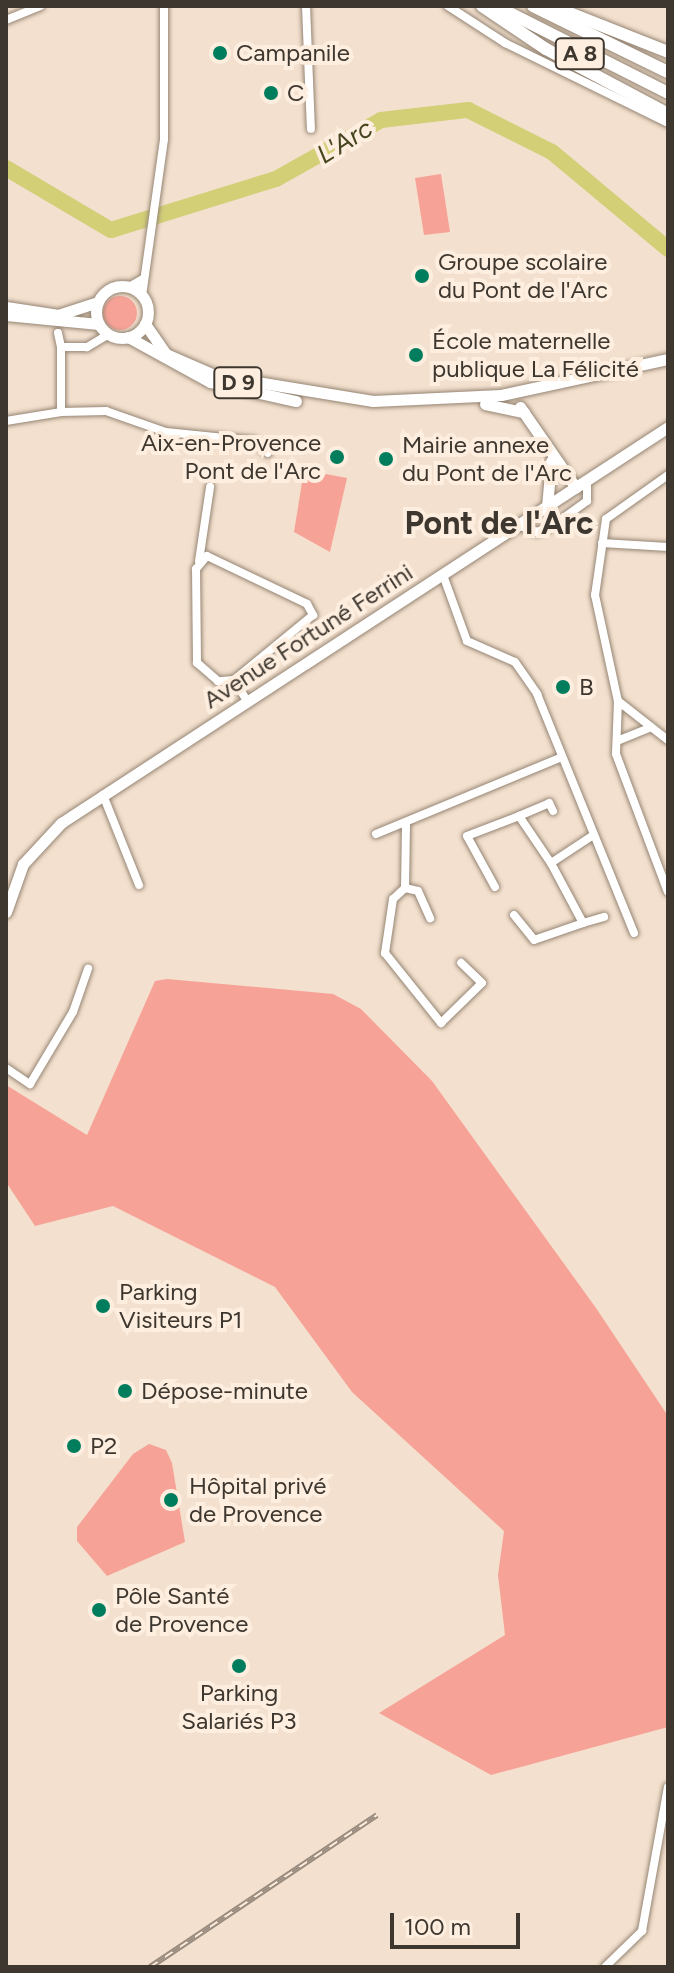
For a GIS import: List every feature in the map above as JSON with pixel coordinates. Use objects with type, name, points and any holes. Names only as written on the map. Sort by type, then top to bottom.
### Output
[{"type":"highway","points":[[482,6],[546,49],[668,114]]},
{"type":"highway","name":"A 8","points":[[496,6],[668,93]]},
{"type":"highway","name":"A 8","points":[[533,6],[668,72]]},
{"type":"highway","points":[[552,6],[668,52]]},
{"type":"main road","points":[[6,307],[58,315],[98,302],[111,289],[129,287],[142,296],[145,324],[128,337],[6,315]]},
{"type":"main road","points":[[98,302],[103,332]]},
{"type":"main road","name":"D 9","points":[[145,324],[174,360],[243,385],[300,398]]},
{"type":"main road","name":"D 9","points":[[128,337],[210,382],[300,398],[499,399],[668,359]]},
{"type":"main road","points":[[528,416],[529,404],[546,386]]},
{"type":"main road","points":[[499,399],[528,416],[548,449],[582,485]]},
{"type":"main road","name":"Avenue Fortuné Ferrini","points":[[6,912],[40,841],[103,795],[668,427]]},
{"type":"main road","points":[[547,507],[554,477],[548,449]]},
{"type":"street","points":[[6,20],[40,6]]},
{"type":"street","points":[[142,296],[161,163],[164,6]]},
{"type":"street","points":[[306,6],[311,129]]},
{"type":"street","points":[[448,6],[609,98],[668,123]]},
{"type":"street","points":[[129,287],[144,274]]},
{"type":"street","points":[[61,347],[103,332]]},
{"type":"street","points":[[58,333],[61,347],[61,412]]},
{"type":"street","points":[[6,421],[61,412],[106,411],[166,432],[254,441],[268,453]]},
{"type":"street","points":[[668,475],[608,516],[595,595],[618,701],[617,741],[624,783],[668,892]]},
{"type":"street","points":[[520,526],[537,532],[552,526],[587,501],[582,485]]},
{"type":"street","points":[[199,561],[221,559],[307,604],[313,615],[234,680],[218,681],[197,663],[199,561],[196,542],[210,487]]},
{"type":"street","points":[[602,543],[668,547]]},
{"type":"street","points":[[443,575],[454,621],[467,641],[515,662],[537,694],[592,836],[634,933]]},
{"type":"street","points":[[234,680],[247,701]]},
{"type":"street","points":[[618,701],[668,740]]},
{"type":"street","points":[[617,741],[652,727]]},
{"type":"street","points":[[376,834],[406,825],[562,757]]},
{"type":"street","points":[[103,795],[139,885]]},
{"type":"street","points":[[495,887],[467,836],[549,803],[553,811]]},
{"type":"street","points":[[519,816],[551,863],[583,923]]},
{"type":"street","points":[[406,825],[405,888],[393,899],[385,953],[441,1023],[482,983],[461,963]]},
{"type":"street","points":[[551,863],[592,836]]},
{"type":"street","points":[[405,888],[418,891],[430,918]]},
{"type":"street","points":[[514,915],[534,940],[604,917]]},
{"type":"street","points":[[6,1068],[30,1084],[73,1012],[88,969]]},
{"type":"street","points":[[605,1967],[642,1931],[664,1848],[668,1787]]},
{"type":"shaded area","points":[[441,174],[450,232],[424,235],[415,178]]},
{"type":"shaded area","points":[[120,296],[132,301],[137,313],[132,325],[120,330],[108,325],[103,313],[108,301]]},
{"type":"shaded area","points":[[304,470],[347,478],[330,552],[294,532]]},
{"type":"shaded area","points":[[167,979],[333,994],[361,1009],[432,1081],[596,1308],[668,1416],[668,1727],[491,1775],[379,1713],[505,1635],[498,1575],[504,1531],[352,1392],[275,1287],[113,1206],[35,1226],[6,1182],[6,1085],[87,1135],[155,981]]},
{"type":"shaded area","points":[[149,1444],[166,1450],[172,1463],[185,1542],[107,1576],[77,1541],[77,1527],[133,1454]]},
{"type":"waterway","name":"L'Arc","points":[[6,168],[111,230],[276,179],[381,120],[468,110],[552,152],[668,249]]},
{"type":"railway","points":[[150,1967],[377,1815]]},
{"type":"place","name":"Campanile","points":[[220,53]]},
{"type":"place","name":"C","points":[[271,93]]},
{"type":"place","name":"Groupe scolaire du Pont de l'Arc","points":[[422,276]]},
{"type":"place","name":"École maternelle publique La Félicité","points":[[416,355]]},
{"type":"place","name":"Aix-en-Provence Pont de l'Arc","points":[[337,457]]},
{"type":"place","name":"Mairie annexe du Pont de l'Arc","points":[[386,459]]},
{"type":"place","name":"B","points":[[563,687]]},
{"type":"place","name":"Parking Visiteurs P1","points":[[103,1306]]},
{"type":"place","name":"Dépose-minute","points":[[125,1391]]},
{"type":"place","name":"P2","points":[[74,1446]]},
{"type":"place","name":"Hôpital privé de Provence","points":[[171,1500]]},
{"type":"place","name":"Pôle Santé de Provence","points":[[99,1610]]},
{"type":"place","name":"Parking Salariés P3","points":[[239,1666]]},
{"type":"district","name":"Pont de l'Arc","points":[[499,523]]}]
